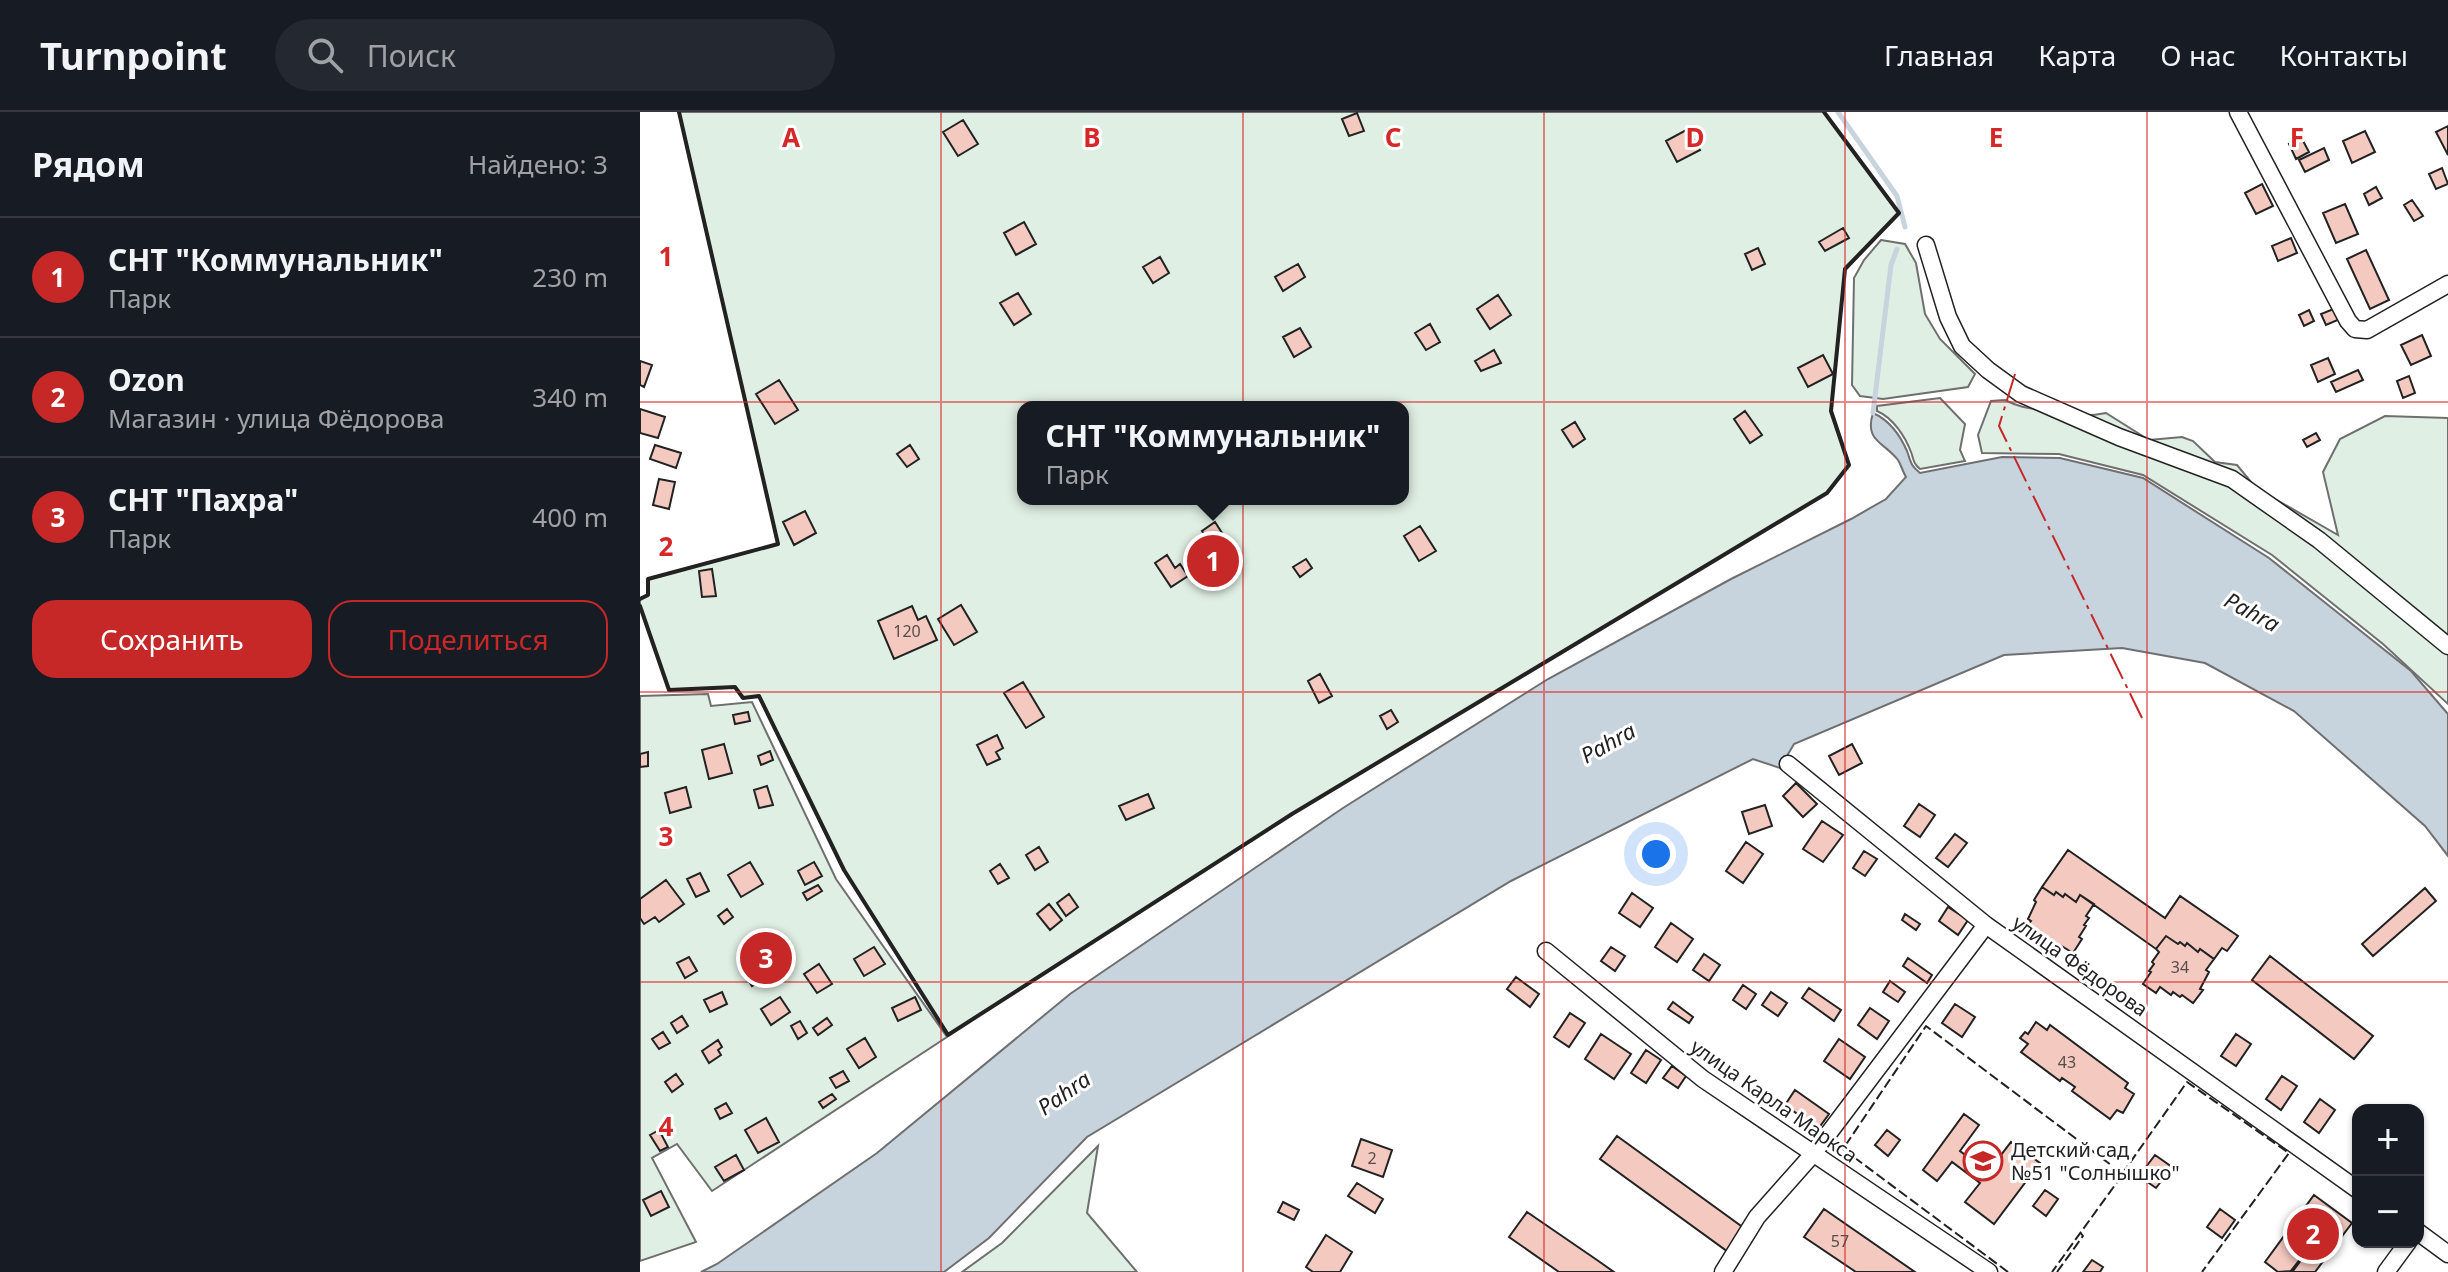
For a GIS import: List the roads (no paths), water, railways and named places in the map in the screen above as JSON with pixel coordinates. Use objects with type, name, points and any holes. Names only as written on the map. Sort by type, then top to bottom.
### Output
[{"type":"street","points":[[2238,112],[2355,329],[2367,330],[2448,284]]},
{"type":"street","points":[[1926,245],[1948,317],[1962,346],[1988,370],[2021,394],[2119,437],[2232,479],[2319,540],[2448,646]]},
{"type":"street","name":"улица Фёдорова","points":[[1788,764],[1986,925],[2352,1186]]},
{"type":"street","points":[[1723,1272],[1757,1217],[1813,1154],[1986,925]]},
{"type":"street","name":"улица Карла Маркса","points":[[1546,951],[1703,1079],[1989,1272]]},
{"type":"street","points":[[2424,1236],[2448,1254]]},
{"type":"street","points":[[2386,1272],[2404,1248]]},
{"type":"water","name":"Pahra","points":[[1873,413],[1893,429],[1920,473],[2002,457],[2060,458],[2143,478],[2269,558],[2411,671],[2448,714],[2448,856],[2425,826],[2294,711],[2205,663],[2122,648],[2004,655],[1794,744],[1780,768],[1753,759],[1511,881],[1087,1137],[989,1238],[944,1272],[701,1272],[877,1153],[1070,994],[1343,808],[1548,679],[1886,499],[1906,477],[1898,460],[1873,435]]},
{"type":"waterway","points":[[1838,112],[1897,196],[1905,227]]},
{"type":"waterway","points":[[1873,413],[1891,265],[1897,249]]},
{"type":"place","name":"СНТ \"Коммунальник\"","points":[[1213,561]]},
{"type":"place","name":"СНТ \"Пахра\"","points":[[766,958]]},
{"type":"place","name":"Детский сад №51 \"Солнышко\"","points":[[1983,1161]]},
{"type":"place","name":"Ozon","points":[[2313,1234]]}]
